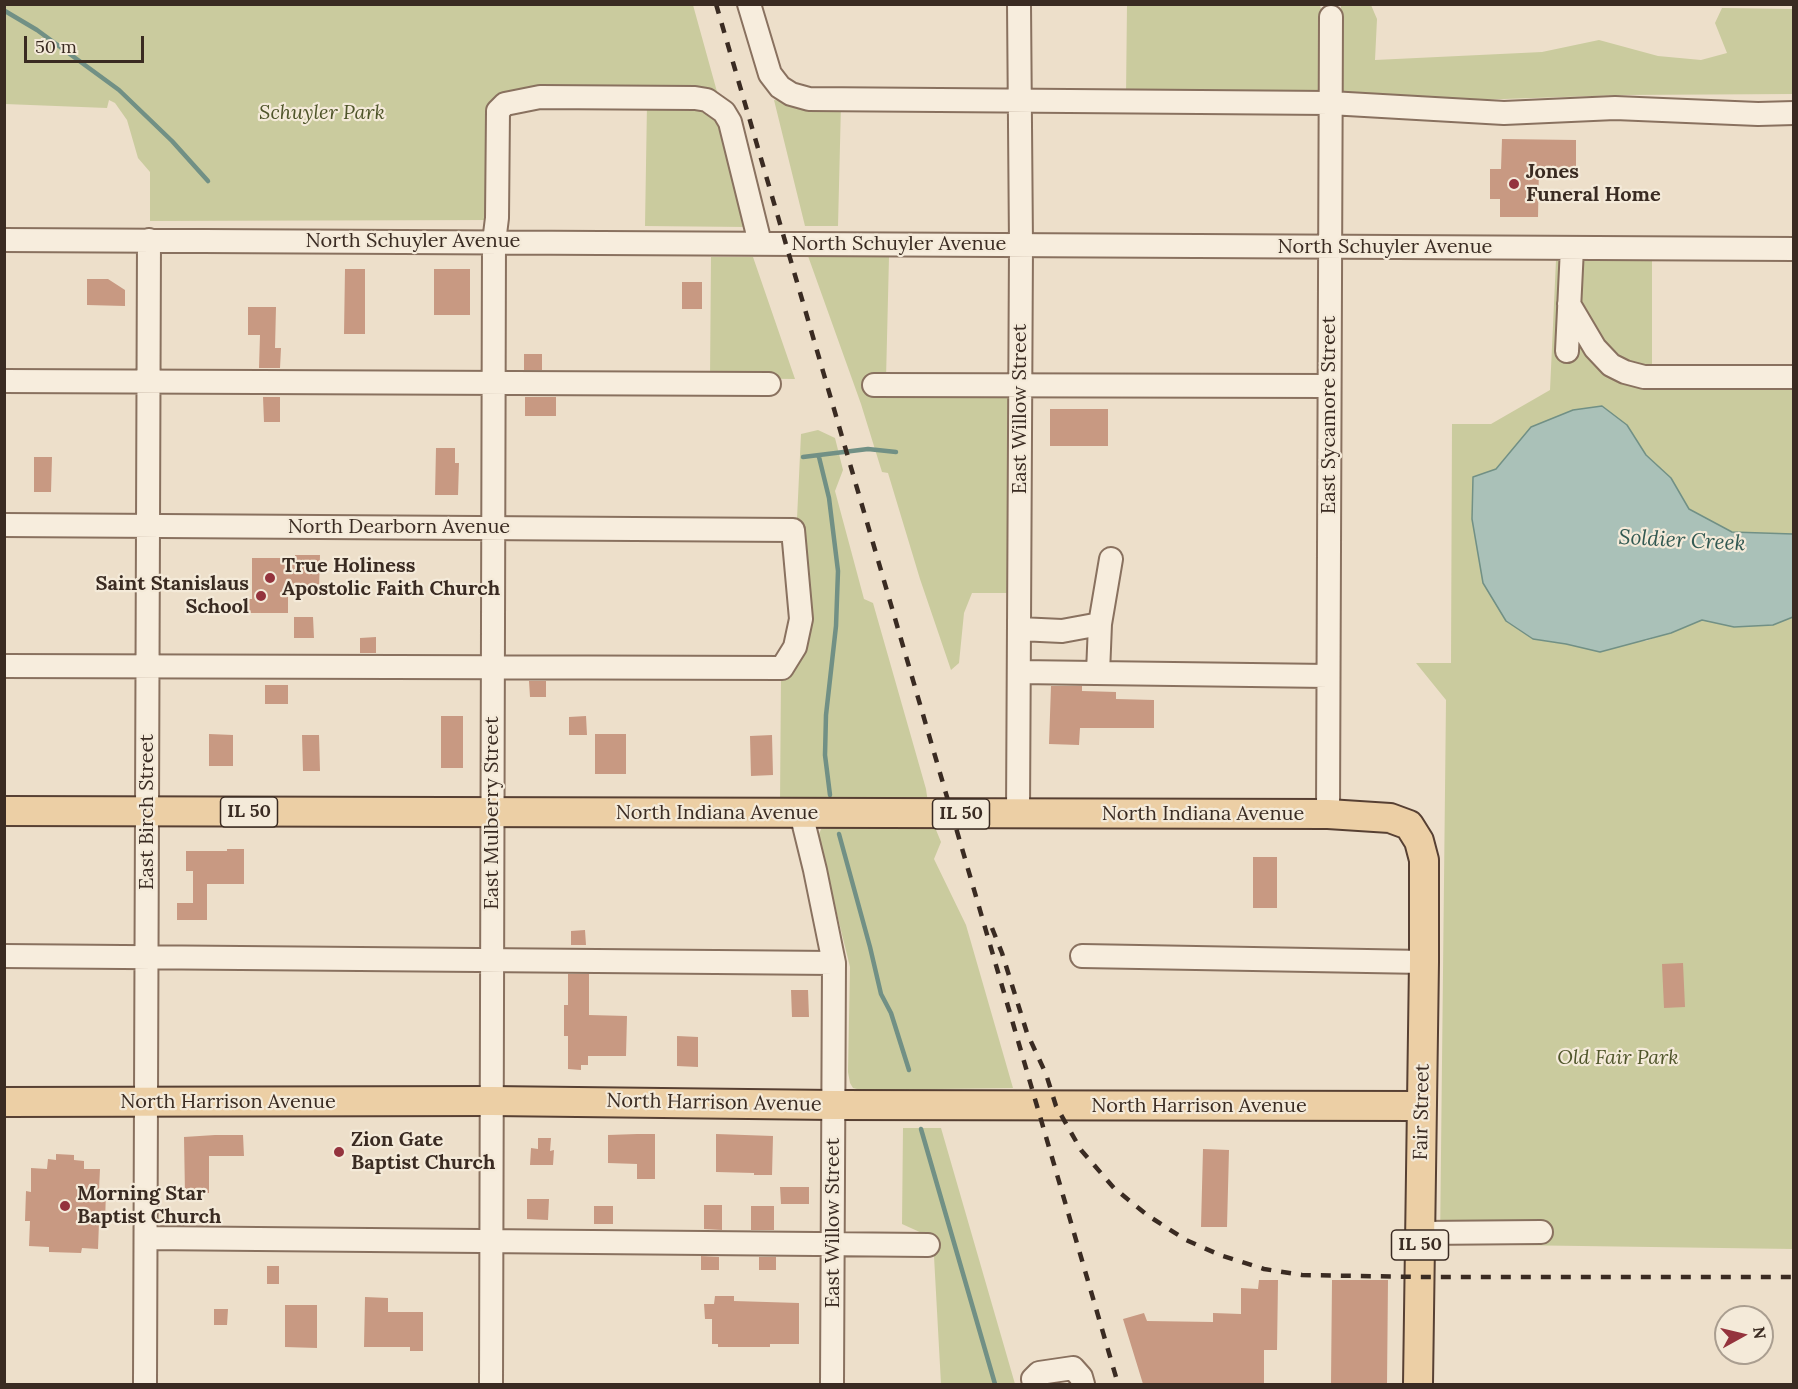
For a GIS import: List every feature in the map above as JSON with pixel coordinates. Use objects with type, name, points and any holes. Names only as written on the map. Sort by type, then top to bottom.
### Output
[{"type":"main road","name":"North Indiana Avenue","points":[[4,811],[1328,814],[1390,818],[1409,825],[1419,841]]},
{"type":"main road","name":"Fair Street","points":[[1418,1384],[1424,962],[1424,860],[1419,841]]},
{"type":"main road","name":"North Harrison Avenue","points":[[4,1102],[492,1101],[833,1105],[1422,1106]]},
{"type":"street","points":[[749,4],[770,75],[780,87],[790,94],[809,99],[1330,104],[1503,113],[1614,108],[1758,114],[1794,113]]},
{"type":"street","name":"East Willow Street","points":[[1018,814],[1019,4]]},
{"type":"street","name":"East Sycamore Street","points":[[1328,814],[1331,17]]},
{"type":"street","name":"East Mulberry Street","points":[[491,1384],[494,242],[497,218],[498,111],[506,104],[540,97],[707,100],[724,112],[730,122],[760,243]]},
{"type":"street","name":"North Schuyler Avenue","points":[[4,240],[1794,249]]},
{"type":"street","name":"East Birch Street","points":[[145,1384],[149,240]]},
{"type":"street","points":[[1567,351],[1572,248]]},
{"type":"street","points":[[1569,304],[1595,348],[1611,365],[1625,372],[1644,377],[1794,377]]},
{"type":"street","points":[[4,381],[769,384]]},
{"type":"street","points":[[874,385],[1329,386]]},
{"type":"street","name":"North Dearborn Avenue","points":[[4,525],[793,530],[801,619],[795,647],[782,668],[493,667]]},
{"type":"street","points":[[1098,673],[1100,624],[1111,559]]},
{"type":"street","points":[[1019,629],[1062,631],[1100,624]]},
{"type":"street","points":[[4,666],[493,667]]},
{"type":"street","points":[[1018,672],[1328,676]]},
{"type":"street","name":"East Willow Street","points":[[801,813],[834,963],[832,1384]]},
{"type":"street","points":[[4,956],[834,963]]},
{"type":"street","points":[[1082,956],[1424,962]]},
{"type":"street","points":[[1420,1233],[1541,1232]]},
{"type":"street","points":[[146,1238],[928,1245]]},
{"type":"street","points":[[1034,1384],[1033,1379],[1038,1373],[1073,1368],[1081,1377],[1083,1384]]},
{"type":"green space","name":"Schuyler Park","points":[[5,4],[693,5],[719,99],[493,102],[494,220],[150,221],[150,172],[138,158],[127,120],[115,103],[109,100],[107,108],[5,104]]},
{"type":"green space","points":[[1127,5],[1320,5],[1322,13],[1320,98],[1126,96]]},
{"type":"green space","points":[[1341,5],[1371,5],[1377,19],[1375,60],[1542,52],[1599,40],[1658,56],[1701,60],[1727,53],[1715,23],[1722,8],[1793,9],[1793,94],[1623,95],[1414,102],[1340,100]]},
{"type":"green space","points":[[774,100],[807,104],[841,104],[838,226],[805,226]]},
{"type":"green space","points":[[689,102],[720,114],[747,227],[645,226],[647,104]]},
{"type":"green space","points":[[808,256],[889,257],[886,379],[1009,391],[1008,593],[972,593],[964,613],[959,663],[951,670],[920,579],[888,473],[882,472],[861,404]]},
{"type":"green space","points":[[711,257],[753,257],[795,379],[710,378]]},
{"type":"green space","points":[[1652,258],[1652,370],[1620,361],[1601,343],[1576,294],[1578,259]]},
{"type":"green space","name":"Old Fair Park","points":[[1556,260],[1562,263],[1620,379],[1646,389],[1793,388],[1793,534],[1732,532],[1689,509],[1671,478],[1646,455],[1627,425],[1507,455],[1496,469],[1473,477],[1472,519],[1483,583],[1533,639],[1566,644],[1646,641],[1702,620],[1734,627],[1773,625],[1793,617],[1793,1249],[1440,1244],[1446,700],[1416,663],[1451,663],[1452,424],[1491,424],[1550,390]]},
{"type":"green space","points":[[818,430],[835,438],[843,470],[835,491],[864,599],[873,603],[928,803],[780,804],[781,676],[790,667],[801,434]]},
{"type":"green space","points":[[934,825],[941,842],[934,859],[966,925],[1013,1088],[861,1090],[853,1088],[848,1072],[850,967],[818,837],[821,829],[828,826]]},
{"type":"green space","points":[[903,1128],[941,1128],[1015,1384],[941,1384],[933,1238],[902,1224]]},
{"type":"water","points":[[1602,406],[1627,425],[1646,455],[1671,478],[1689,509],[1732,532],[1793,534],[1793,617],[1773,625],[1734,627],[1702,620],[1671,633],[1600,652],[1533,639],[1506,621],[1483,583],[1472,519],[1473,477],[1496,469],[1531,427],[1573,410]]},
{"type":"building","name":"Jones Funeral Home","points":[[1502,139],[1576,140],[1576,168],[1539,167],[1538,217],[1500,217],[1500,199],[1490,199],[1490,169],[1501,169]]},
{"type":"building","points":[[345,269],[365,269],[365,334],[344,334]]},
{"type":"building","points":[[434,269],[470,269],[470,315],[434,315]]},
{"type":"building","points":[[87,279],[108,279],[125,290],[125,306],[87,305]]},
{"type":"building","points":[[682,282],[702,282],[702,309],[682,309]]},
{"type":"building","points":[[248,307],[276,307],[275,348],[281,348],[280,368],[259,368],[260,335],[248,335]]},
{"type":"building","points":[[524,354],[542,354],[542,370],[524,370]]},
{"type":"building","points":[[263,397],[280,397],[280,422],[264,422]]},
{"type":"building","points":[[525,397],[556,397],[556,416],[525,416]]},
{"type":"building","points":[[1050,409],[1108,409],[1108,446],[1050,446]]},
{"type":"building","points":[[436,448],[455,448],[455,463],[459,463],[458,495],[435,495]]},
{"type":"building","points":[[34,457],[52,457],[51,492],[34,492]]},
{"type":"building","name":"True Holiness Apostolic Faith Church","points":[[295,555],[320,555],[319,589],[288,589],[288,613],[249,613],[249,599],[252,599],[252,558],[295,558]]},
{"type":"building","points":[[294,617],[313,617],[314,638],[294,638]]},
{"type":"building","points":[[376,637],[376,653],[360,653],[360,638]]},
{"type":"building","points":[[529,681],[546,681],[546,697],[530,697]]},
{"type":"building","points":[[265,685],[288,685],[288,704],[265,704]]},
{"type":"building","points":[[1051,686],[1082,686],[1082,691],[1116,692],[1116,699],[1154,700],[1154,728],[1080,728],[1079,745],[1049,744]]},
{"type":"building","points":[[441,716],[463,716],[463,768],[441,768]]},
{"type":"building","points":[[586,716],[587,735],[569,735],[569,717]]},
{"type":"building","points":[[209,734],[233,735],[233,766],[209,766]]},
{"type":"building","points":[[595,734],[626,734],[626,774],[595,774]]},
{"type":"building","points":[[302,735],[319,735],[320,771],[303,771]]},
{"type":"building","points":[[772,735],[773,775],[751,776],[750,736]]},
{"type":"building","points":[[227,849],[244,849],[244,884],[207,884],[207,920],[177,920],[177,903],[193,903],[193,871],[186,871],[186,851],[227,851]]},
{"type":"building","points":[[1253,857],[1277,857],[1277,908],[1253,908]]},
{"type":"building","points":[[585,930],[586,945],[571,945],[571,931]]},
{"type":"building","points":[[1683,963],[1685,1007],[1664,1008],[1662,964]]},
{"type":"building","points":[[568,974],[589,974],[589,1015],[627,1016],[626,1056],[588,1056],[588,1065],[581,1065],[581,1070],[568,1069],[568,1036],[564,1036],[564,1005],[568,1005]]},
{"type":"building","points":[[791,990],[808,990],[809,1017],[792,1017]]},
{"type":"building","points":[[677,1036],[698,1037],[698,1067],[677,1066]]},
{"type":"building","points":[[655,1134],[655,1179],[637,1179],[637,1164],[608,1163],[608,1135]]},
{"type":"building","points":[[716,1134],[773,1136],[772,1175],[716,1172]]},
{"type":"building","points":[[243,1135],[244,1156],[209,1156],[209,1193],[185,1194],[184,1137]]},
{"type":"building","points":[[538,1138],[551,1138],[550,1151],[554,1150],[553,1165],[530,1165],[531,1148],[538,1149]]},
{"type":"building","points":[[1203,1149],[1229,1150],[1227,1227],[1201,1227]]},
{"type":"building","name":"Morning Star Baptist Church","points":[[56,1154],[74,1155],[74,1160],[84,1161],[84,1169],[100,1169],[99,1191],[106,1192],[105,1222],[99,1222],[98,1249],[82,1248],[81,1253],[49,1252],[49,1247],[29,1246],[30,1221],[25,1221],[26,1191],[31,1192],[31,1168],[47,1169],[48,1159],[56,1160]]},
{"type":"building","points":[[780,1187],[809,1187],[809,1204],[781,1204]]},
{"type":"building","points":[[527,1199],[549,1199],[548,1220],[527,1219]]},
{"type":"building","points":[[704,1205],[722,1205],[722,1230],[704,1229]]},
{"type":"building","points":[[594,1206],[613,1206],[613,1224],[594,1224]]},
{"type":"building","points":[[751,1206],[774,1206],[774,1230],[751,1230]]},
{"type":"building","points":[[701,1256],[719,1257],[719,1270],[701,1270]]},
{"type":"building","points":[[759,1257],[776,1257],[776,1270],[759,1270]]},
{"type":"building","points":[[267,1266],[279,1266],[279,1284],[267,1284]]},
{"type":"building","points":[[1259,1280],[1278,1280],[1277,1350],[1264,1350],[1264,1384],[1143,1384],[1123,1319],[1144,1313],[1147,1321],[1213,1322],[1213,1313],[1241,1314],[1241,1288],[1258,1289]]},
{"type":"building","points":[[1332,1280],[1388,1280],[1387,1384],[1331,1384]]},
{"type":"building","points":[[715,1296],[734,1296],[734,1301],[799,1303],[799,1344],[770,1344],[770,1347],[718,1347],[718,1344],[712,1344],[712,1319],[705,1319],[704,1304],[714,1304]]},
{"type":"building","points":[[365,1297],[388,1298],[388,1312],[423,1312],[423,1351],[410,1351],[410,1347],[364,1347]]},
{"type":"building","points":[[285,1305],[317,1305],[317,1348],[285,1347]]},
{"type":"building","points":[[214,1309],[228,1309],[227,1325],[214,1325]]},
{"type":"waterway","name":"Soldier Creek","points":[[5,11],[37,30],[119,90],[172,141],[208,181]]},
{"type":"waterway","name":"Soldier Creek","points":[[803,457],[868,449],[896,452]]},
{"type":"waterway","points":[[819,457],[829,498],[838,571],[836,626],[826,715],[825,755],[830,795]]},
{"type":"waterway","points":[[839,834],[881,994],[891,1013],[909,1070]]},
{"type":"waterway","points":[[921,1129],[995,1384]]},
{"type":"railway","points":[[716,4],[1118,1384]]},
{"type":"railway","points":[[992,928],[1027,1033],[1046,1074],[1056,1106],[1081,1150],[1114,1188],[1147,1215],[1186,1240],[1220,1255],[1264,1269],[1302,1275],[1794,1277]]},
{"type":"place","name":"Jones Funeral Home","points":[[1514,184]]},
{"type":"place","name":"True Holiness Apostolic Faith Church","points":[[270,578]]},
{"type":"place","name":"Saint Stanislaus School","points":[[261,596]]},
{"type":"place","name":"Zion Gate Baptist Church","points":[[339,1152]]},
{"type":"place","name":"Morning Star Baptist Church","points":[[65,1206]]}]
